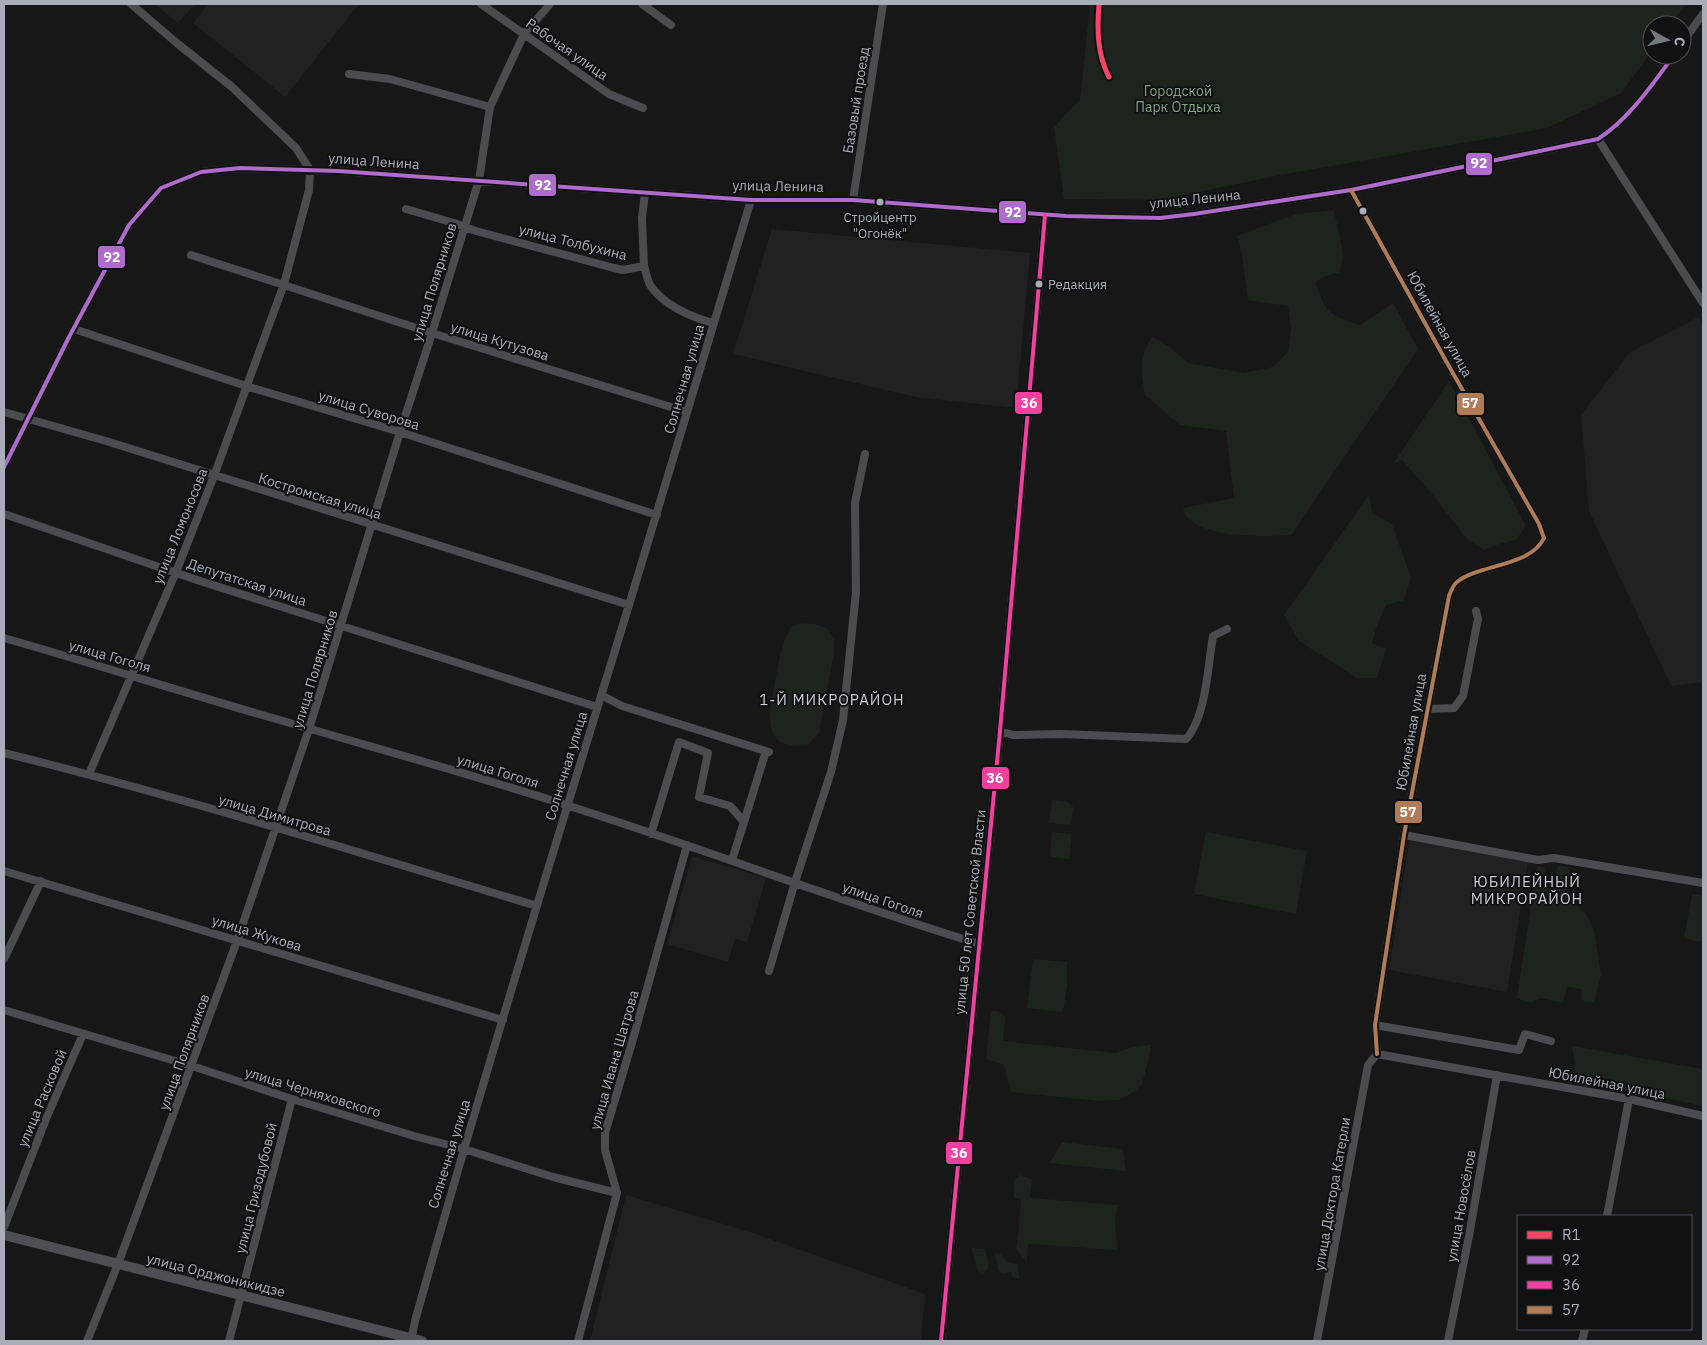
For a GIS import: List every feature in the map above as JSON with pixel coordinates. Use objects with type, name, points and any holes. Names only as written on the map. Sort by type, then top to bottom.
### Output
[{"type":"main road","name":"улица Орджоникидзе","points":[[4,1235],[415,1340]]},
{"type":"street","points":[[131,4],[232,87],[296,148],[310,170]]},
{"type":"street","name":"Рабочая улица","points":[[481,4],[609,94],[643,108]]},
{"type":"street","name":"улица Полярников","points":[[87,1341],[192,1066],[277,828],[342,625],[479,180],[490,107],[524,34],[550,4]]},
{"type":"street","points":[[642,4],[671,25]]},
{"type":"street","name":"Базовый проезд","points":[[853,200],[883,4]]},
{"type":"street","points":[[1692,29],[1703,14]]},
{"type":"street","points":[[1667,65],[1650,88],[1631,109],[1598,140],[1703,303]]},
{"type":"street","points":[[349,74],[390,79],[490,107]]},
{"type":"street","name":"улица Ленина","points":[[4,466],[129,225],[161,188],[201,172],[240,168],[310,170],[751,200],[853,200],[1045,215],[1160,218],[1351,190],[1598,140]]},
{"type":"street","name":"улица Ломоносова","points":[[89,774],[176,572],[214,476],[284,284],[309,190],[310,170]]},
{"type":"street","name":"Юбилейная улица","points":[[1351,190],[1539,524],[1544,538],[1541,545],[1530,553],[1468,576],[1455,583],[1449,596],[1404,835],[1375,1026],[1377,1054],[1629,1099],[1703,1116]]},
{"type":"street","points":[[644,266],[642,218],[645,192]]},
{"type":"street","name":"Солнечная улица","points":[[415,1340],[415,1321],[464,1149],[751,200]]},
{"type":"street","name":"улица Толбухина","points":[[406,210],[623,270],[644,266],[650,284],[660,297],[697,319],[713,323]]},
{"type":"street","name":"улица 50 лет Советской Власти","points":[[941,1341],[1000,731],[1045,215]]},
{"type":"street","name":"улица Кутузова","points":[[192,255],[432,333],[687,412]]},
{"type":"street","name":"улица Суворова","points":[[74,329],[246,386],[400,432],[657,515]]},
{"type":"street","name":"Костромская улица","points":[[4,412],[106,441],[372,526],[630,605]]},
{"type":"street","points":[[769,971],[795,882],[831,772],[843,720],[856,592],[855,503],[865,454]]},
{"type":"street","name":"Депутатская улица","points":[[4,514],[176,572],[597,707]]},
{"type":"street","points":[[1428,710],[1454,708],[1463,696],[1478,619],[1476,611]]},
{"type":"street","points":[[1000,731],[1013,735],[1061,734],[1186,739],[1193,731],[1200,716],[1213,636],[1227,628]]},
{"type":"street","name":"улица Гоголя","points":[[4,638],[309,729],[428,762],[567,805],[732,860],[903,921],[980,944]]},
{"type":"street","points":[[601,695],[622,706],[768,752],[732,860]]},
{"type":"street","points":[[651,834],[679,742],[708,753],[699,797],[730,806],[744,822]]},
{"type":"street","name":"улица Димитрова","points":[[4,753],[89,774],[538,906]]},
{"type":"street","points":[[1404,835],[1538,860],[1554,858],[1703,883]]},
{"type":"street","name":"улица Ивана Шатрова","points":[[617,1193],[605,1150],[605,1133],[687,845]]},
{"type":"street","name":"улица Жукова","points":[[4,872],[41,881],[503,1020]]},
{"type":"street","points":[[4,959],[41,881]]},
{"type":"street","name":"улица Черняховского","points":[[4,1010],[192,1066],[414,1136],[464,1149],[553,1177],[617,1193]]},
{"type":"street","points":[[1375,1026],[1519,1050],[1525,1034],[1551,1041]]},
{"type":"street","name":"улица Расковой","points":[[4,1227],[46,1119],[83,1034]]},
{"type":"street","name":"улица Доктора Катерли","points":[[1317,1341],[1368,1065],[1377,1054]]},
{"type":"street","name":"улица Новосёлов","points":[[1448,1341],[1469,1236],[1497,1076]]},
{"type":"street","name":"улица Гризодубовой","points":[[229,1341],[292,1099]]},
{"type":"street","points":[[1606,1215],[1629,1099]]},
{"type":"street","points":[[578,1341],[617,1193]]},
{"type":"shaded area","points":[[155,4],[195,4],[178,23]]},
{"type":"shaded area","points":[[208,4],[359,4],[285,97],[193,23]]},
{"type":"shaded area","points":[[772,229],[1030,253],[1016,408],[915,397],[733,354]]},
{"type":"shaded area","points":[[1699,317],[1703,325],[1703,682],[1671,686],[1589,511],[1581,415],[1630,352]]},
{"type":"shaded area","points":[[1418,841],[1528,861],[1507,992],[1389,970],[1409,842]]},
{"type":"shaded area","points":[[692,856],[766,878],[747,942],[735,939],[728,962],[667,944]]},
{"type":"shaded area","points":[[626,1195],[750,1232],[925,1294],[921,1341],[590,1341]]},
{"type":"green space","name":"Городской Парк Отдыха","points":[[1079,4],[1686,4],[1678,15],[1642,15],[1642,65],[1621,93],[1547,128],[1280,175],[1161,200],[1064,199],[1054,127],[1080,100],[1090,5]]},
{"type":"green space","points":[[1334,210],[1343,253],[1340,272],[1323,277],[1316,282],[1325,306],[1335,316],[1360,325],[1393,303],[1418,349],[1291,535],[1237,535],[1222,533],[1197,525],[1187,517],[1183,508],[1234,498],[1226,431],[1180,425],[1145,395],[1142,379],[1144,352],[1152,337],[1167,345],[1188,363],[1244,373],[1273,367],[1288,352],[1291,328],[1288,306],[1248,300],[1242,255],[1237,236],[1296,214]]},
{"type":"green space","points":[[1449,381],[1526,526],[1516,540],[1484,550],[1467,539],[1432,494],[1402,460],[1393,464]]},
{"type":"green space","points":[[1369,495],[1372,513],[1392,524],[1411,578],[1404,600],[1386,605],[1376,628],[1372,643],[1386,649],[1377,678],[1357,678],[1299,641],[1284,615]]},
{"type":"green space","points":[[801,623],[827,628],[834,640],[834,653],[819,733],[808,745],[793,745],[782,742],[775,736],[771,728],[770,718],[782,647],[791,627]]},
{"type":"green space","points":[[1052,800],[1067,802],[1073,807],[1071,825],[1049,823]]},
{"type":"green space","points":[[1052,832],[1072,834],[1069,859],[1050,857]]},
{"type":"green space","points":[[1206,832],[1307,851],[1296,914],[1194,894]]},
{"type":"green space","points":[[1558,865],[1568,867],[1570,874],[1565,899],[1574,903],[1586,914],[1594,930],[1601,975],[1594,1002],[1586,1002],[1581,999],[1582,989],[1567,987],[1563,1003],[1540,998],[1530,1003],[1517,998],[1537,866],[1545,868],[1542,887],[1553,889]]},
{"type":"green space","points":[[1692,894],[1703,896],[1703,932],[1701,942],[1684,938]]},
{"type":"green space","points":[[1033,959],[1067,962],[1067,986],[1063,1012],[1027,1008]]},
{"type":"green space","points":[[991,1011],[998,1011],[1005,1016],[1003,1041],[1116,1053],[1132,1047],[1151,1045],[1142,1084],[1135,1091],[1119,1100],[1099,1101],[1011,1092],[1004,1065],[986,1059]]},
{"type":"green space","points":[[1572,1046],[1703,1069],[1703,1106],[1572,1081],[1575,1064]]},
{"type":"green space","points":[[1062,1142],[1123,1149],[1126,1171],[1050,1163]]},
{"type":"green space","points":[[1019,1175],[1032,1179],[1030,1198],[1118,1205],[1115,1220],[1117,1250],[1028,1244],[1027,1262],[1016,1249],[1021,1199],[1014,1198],[1014,1181]]},
{"type":"green space","points":[[972,1248],[985,1249],[989,1266],[983,1273],[977,1271]]},
{"type":"green space","points":[[995,1253],[1000,1254],[1009,1263],[1018,1264],[1019,1279],[1012,1277],[1011,1272],[1002,1274],[998,1270]]},
{"type":"transit line","name":"R1","points":[[1099,4],[1100,50],[1109,77]]},
{"type":"transit line","name":"92","points":[[4,467],[68,339],[129,225],[161,188],[201,172],[240,168],[338,171],[751,200],[853,200],[1066,216],[1160,218],[1351,190],[1598,139],[1630,112],[1666,65]]},
{"type":"transit line","name":"57","points":[[1351,190],[1539,524],[1544,538],[1528,555],[1466,576],[1456,583],[1449,596],[1404,835],[1375,1025],[1377,1054]]},
{"type":"transit line","name":"36","points":[[941,1341],[1000,731],[1045,215]]},
{"type":"place","name":"Стройцентр \"Огонёк\"","points":[[880,202]]},
{"type":"place","name":"Редакция","points":[[1039,284]]},
{"type":"district","name":"1-Й МИКРОРАЙОН","points":[[832,700]]},
{"type":"district","name":"ЮБИЛЕЙНЫЙ МИКРОРАЙОН","points":[[1527,890]]}]
